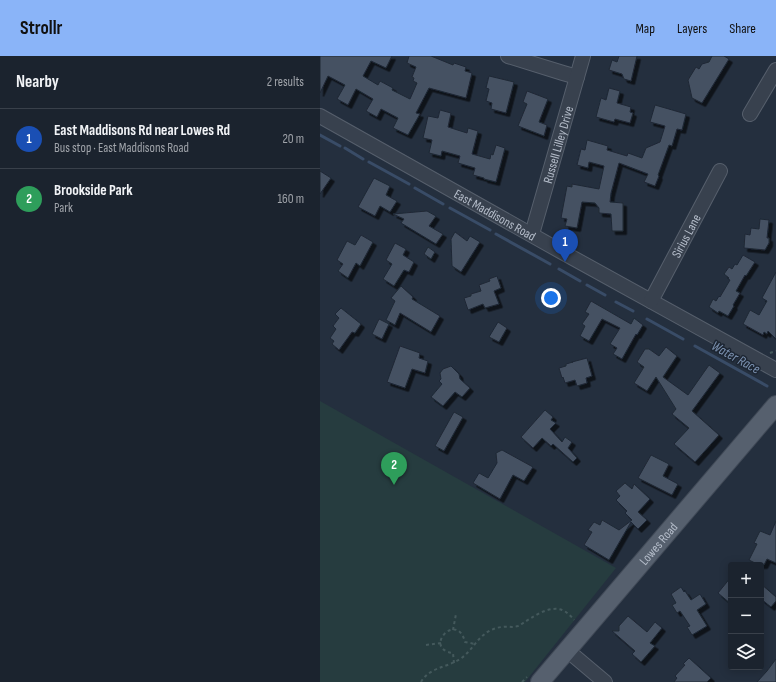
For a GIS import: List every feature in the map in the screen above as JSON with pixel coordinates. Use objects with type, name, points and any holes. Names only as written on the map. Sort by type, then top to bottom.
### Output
[{"type":"main road","name":"Lowes Road","points":[[540,682],[776,405]]},
{"type":"street","points":[[508,56],[577,77]]},
{"type":"street","name":"Russell Lilley Drive","points":[[532,234],[583,56]]},
{"type":"street","points":[[750,114],[776,70]]},
{"type":"street","name":"East Maddisons Road","points":[[320,116],[776,370]]},
{"type":"street","name":"Sirius Lane","points":[[651,301],[720,171]]},
{"type":"street","points":[[567,650],[605,682]]},
{"type":"path","points":[[770,353],[776,352]]},
{"type":"path","points":[[421,682],[425,676],[431,672],[454,663],[462,658],[486,633],[491,630],[502,627],[510,628],[518,626],[537,615],[552,609],[561,609],[575,620]]},
{"type":"path","points":[[453,630],[456,614]]},
{"type":"path","points":[[454,663],[453,654],[448,653],[442,647],[441,638],[444,633],[450,630],[460,632],[465,642],[475,644]]},
{"type":"path","points":[[426,645],[441,643]]},
{"type":"green space","points":[[320,401],[616,568],[525,682],[320,682]]},
{"type":"building","points":[[320,56],[392,56],[386,68],[371,61],[363,76],[378,85],[380,81],[393,88],[392,90],[410,99],[417,83],[413,81],[414,78],[412,77],[416,67],[407,63],[409,56],[431,56],[453,65],[454,63],[466,67],[465,71],[472,73],[466,98],[429,88],[416,113],[420,114],[408,135],[393,128],[398,118],[381,109],[377,117],[366,111],[373,99],[356,89],[348,105],[337,99],[345,85],[328,76],[320,93]]},
{"type":"building","points":[[619,56],[637,56],[631,81],[624,79],[622,74],[609,70],[612,60],[617,62]]},
{"type":"building","points":[[712,56],[724,56],[729,59],[702,103],[692,98],[688,80],[696,67],[699,69],[702,64],[709,62]]},
{"type":"building","points":[[489,76],[514,82],[506,113],[491,109],[492,103],[486,101],[489,89],[486,88]]},
{"type":"building","points":[[609,88],[620,91],[617,103],[631,107],[630,112],[633,113],[630,123],[615,119],[614,122],[596,117],[601,98],[606,100]]},
{"type":"building","points":[[527,91],[548,99],[539,122],[547,125],[544,136],[518,126],[527,104],[523,102]]},
{"type":"building","points":[[655,105],[686,114],[682,130],[677,129],[672,146],[669,145],[655,186],[644,182],[648,174],[619,163],[610,202],[623,203],[623,231],[612,231],[611,214],[599,213],[599,208],[595,203],[582,202],[577,228],[565,226],[567,219],[561,218],[567,186],[572,187],[572,184],[599,189],[604,166],[589,162],[588,168],[577,165],[581,149],[585,150],[587,140],[608,146],[607,150],[627,156],[628,153],[642,158],[646,148],[660,142],[665,126],[650,122]]},
{"type":"building","points":[[440,110],[451,113],[448,127],[467,133],[468,128],[478,131],[472,154],[490,159],[496,145],[505,148],[496,182],[473,175],[475,168],[458,163],[460,156],[442,151],[441,156],[429,153],[432,140],[423,138],[428,116],[438,118]]},
{"type":"building","points":[[320,171],[331,178],[320,194]]},
{"type":"building","points":[[374,178],[390,186],[386,195],[397,201],[390,212],[380,206],[375,216],[358,207]]},
{"type":"building","points":[[427,211],[436,216],[429,226],[443,234],[436,244],[401,223],[404,219],[393,214]]},
{"type":"building","points":[[760,219],[769,220],[767,238],[769,238],[769,243],[765,250],[744,248],[745,234],[750,235],[751,228],[759,229]]},
{"type":"building","points":[[455,232],[467,241],[470,236],[480,242],[461,272],[452,266],[451,239]]},
{"type":"building","points":[[361,235],[373,242],[360,266],[356,263],[348,278],[338,271],[343,264],[337,260],[347,241],[355,245]]},
{"type":"building","points":[[395,243],[406,249],[403,255],[414,262],[409,272],[404,270],[394,286],[383,279],[392,264],[386,260]]},
{"type":"building","points":[[428,247],[435,252],[431,259],[424,254]]},
{"type":"building","points":[[743,255],[755,262],[746,276],[745,275],[736,291],[740,293],[728,316],[719,311],[718,313],[709,307],[713,299],[716,301],[719,296],[720,297],[730,280],[724,274],[729,267],[732,269],[735,264],[737,265]]},
{"type":"building","points":[[776,272],[776,339],[768,331],[767,334],[764,332],[763,335],[743,324],[750,310],[759,315],[767,301],[762,298]]},
{"type":"building","points":[[497,276],[501,288],[494,291],[499,304],[485,308],[483,304],[468,310],[464,298],[481,291],[479,285],[490,281],[489,279]]},
{"type":"building","points":[[401,286],[413,297],[412,299],[440,316],[431,332],[400,313],[395,325],[386,320],[395,301],[391,298]]},
{"type":"building","points":[[591,301],[631,324],[634,318],[643,325],[637,335],[636,334],[622,359],[613,354],[617,348],[610,344],[620,328],[602,319],[589,341],[580,336],[585,326],[582,324],[589,314],[585,312]]},
{"type":"building","points":[[341,308],[361,324],[355,333],[352,332],[339,350],[332,344],[334,341],[330,338],[336,329],[333,326],[339,318],[335,314]]},
{"type":"building","points":[[379,319],[389,324],[382,339],[372,334]]},
{"type":"building","points":[[498,322],[507,328],[499,342],[489,337]]},
{"type":"building","points":[[400,346],[420,353],[419,358],[428,361],[425,373],[412,369],[405,388],[387,382]]},
{"type":"building","points":[[666,347],[677,356],[663,377],[688,395],[709,365],[720,373],[692,411],[719,435],[695,462],[674,444],[689,428],[672,414],[676,409],[656,377],[647,391],[634,383],[644,367],[637,362],[645,349],[649,349],[659,356]]},
{"type":"building","points":[[587,358],[592,376],[586,378],[587,383],[577,386],[575,380],[565,383],[559,368],[566,366],[566,364]]},
{"type":"building","points":[[451,366],[459,374],[460,379],[470,388],[462,397],[455,392],[443,406],[431,397],[442,384],[439,381],[441,379],[440,373],[443,369]]},
{"type":"building","points":[[545,410],[553,417],[551,420],[556,423],[550,429],[562,442],[565,437],[572,442],[568,448],[577,458],[573,462],[553,444],[551,446],[542,438],[533,448],[521,437]]},
{"type":"building","points":[[454,412],[463,417],[444,451],[435,446]]},
{"type":"building","points":[[502,450],[533,467],[524,481],[513,475],[500,499],[473,483],[479,473],[488,478],[497,463],[496,453]]},
{"type":"building","points":[[651,455],[669,464],[663,476],[678,484],[672,495],[638,478]]},
{"type":"building","points":[[625,483],[632,489],[634,484],[650,499],[638,512],[647,520],[638,529],[631,522],[609,560],[584,545],[592,532],[588,530],[594,522],[600,525],[602,520],[619,530],[632,520],[625,513],[627,511],[616,500],[620,496],[616,491]]},
{"type":"building","points":[[776,521],[776,563],[767,559],[764,565],[764,562],[753,562],[749,560],[757,544],[754,543],[760,531],[770,535]]},
{"type":"building","points":[[728,581],[728,601],[718,593]]},
{"type":"building","points":[[681,587],[691,600],[700,594],[706,604],[697,610],[707,626],[692,635],[687,627],[690,626],[680,611],[677,613],[672,605],[676,603],[671,594]]},
{"type":"building","points":[[764,587],[776,597],[776,601],[771,607],[764,601]]},
{"type":"building","points":[[628,616],[647,632],[655,622],[662,628],[650,643],[655,646],[641,662],[632,654],[635,651],[612,631],[619,631],[619,626]]},
{"type":"building","points":[[689,658],[711,678],[707,682],[674,682],[677,678],[675,676]]},
{"type":"building","points":[[776,659],[776,682],[757,682],[767,671]]},
{"type":"waterway","name":"Water Race","points":[[320,135],[340,146]]},
{"type":"waterway","name":"Water Race","points":[[345,148],[363,159]]},
{"type":"waterway","name":"Water Race","points":[[369,162],[409,184]]},
{"type":"waterway","name":"Water Race","points":[[415,188],[443,204]]},
{"type":"waterway","name":"Water Race","points":[[450,208],[490,230]]},
{"type":"waterway","name":"Water Race","points":[[496,234],[550,264]]},
{"type":"waterway","name":"Water Race","points":[[559,269],[580,281]]},
{"type":"waterway","name":"Water Race","points":[[587,285],[605,295]]},
{"type":"waterway","name":"Water Race","points":[[616,302],[633,311]]},
{"type":"waterway","name":"Water Race","points":[[647,319],[683,339]]},
{"type":"waterway","name":"Water Race","points":[[695,346],[767,386]]},
{"type":"place","name":"East Maddisons Rd near Lowes Rd","points":[[565,262]]},
{"type":"place","name":"Brookside Park","points":[[394,485]]}]
